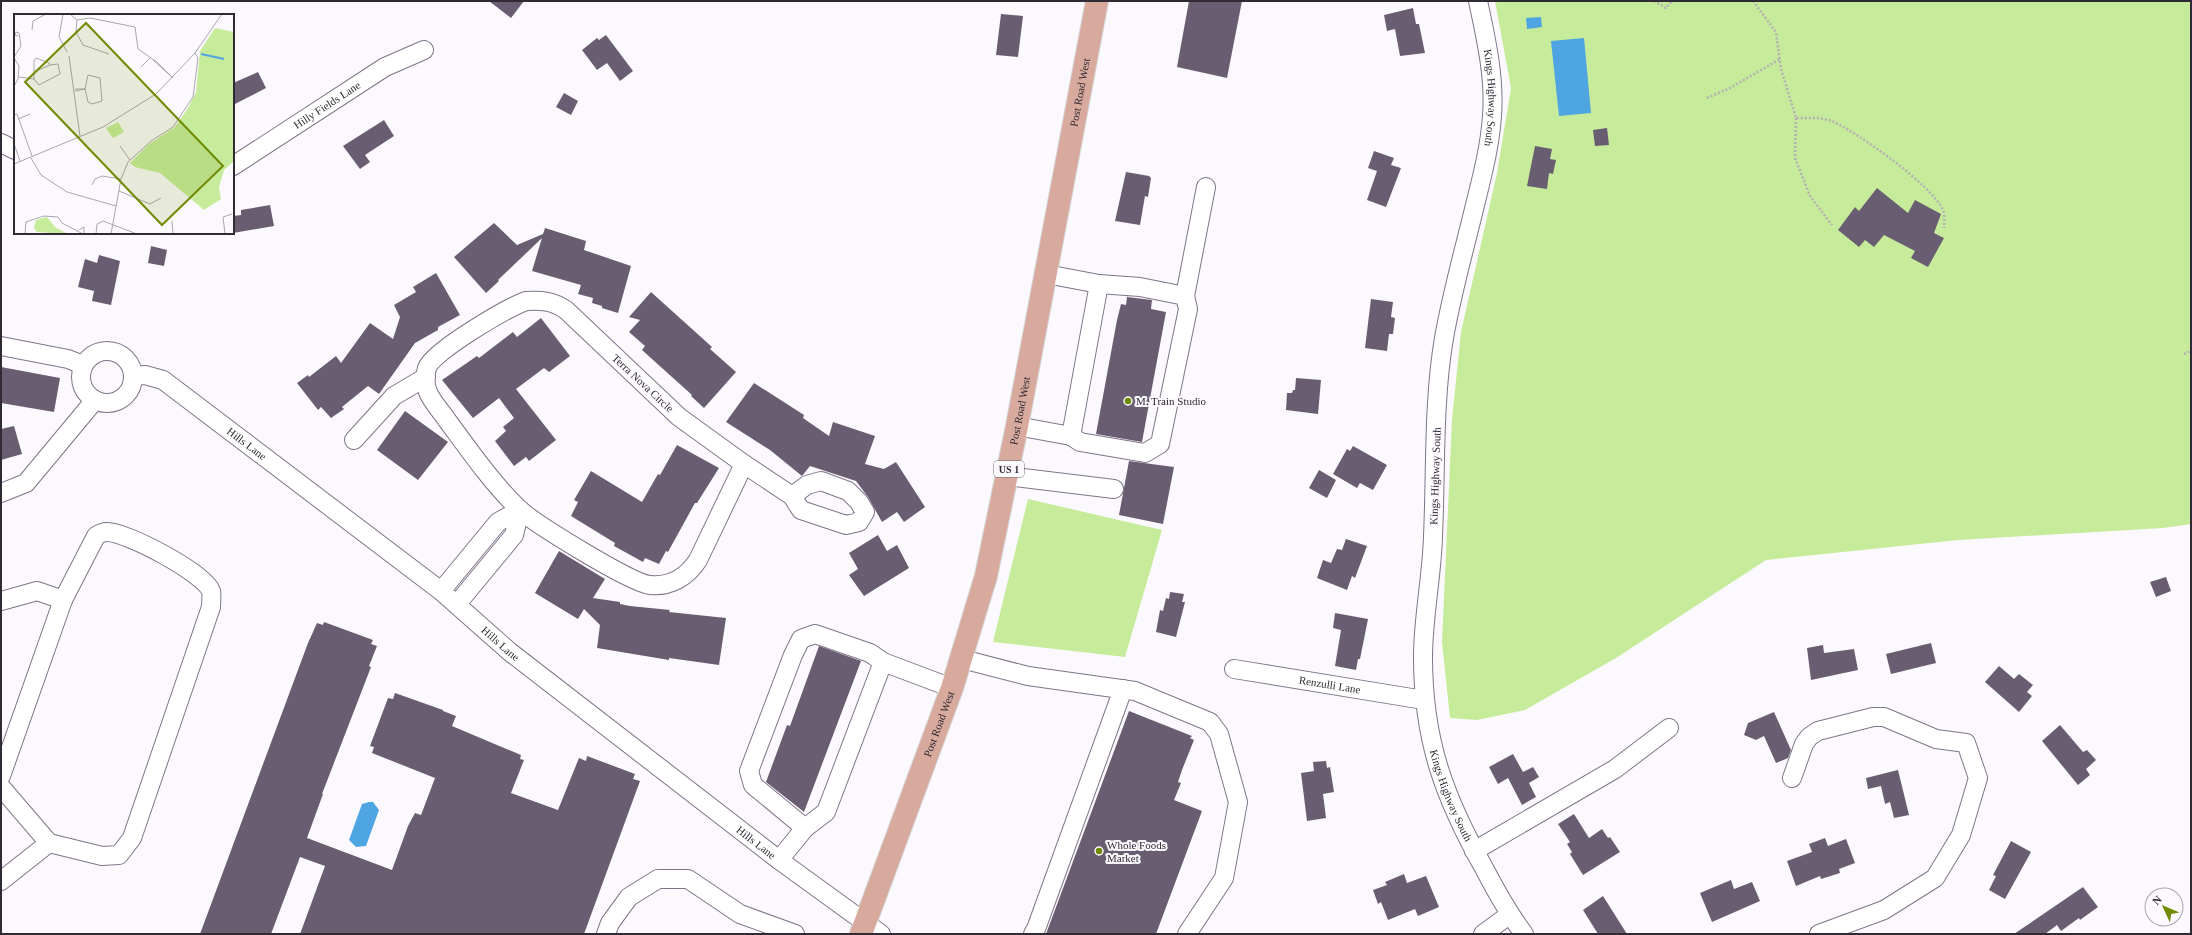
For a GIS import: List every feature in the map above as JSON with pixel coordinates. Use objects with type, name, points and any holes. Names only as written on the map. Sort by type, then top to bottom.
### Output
[{"type":"main road","name":"Post Road West","points":[[869,930],[962,659],[986,576],[1017,426],[1097,1]]},
{"type":"street","name":"Kings Highway South","points":[[1478,1],[1490,65],[1492,117],[1486,158],[1444,339],[1439,380],[1433,542],[1423,654],[1424,700],[1429,732],[1445,789],[1459,823],[1510,914],[1524,934]]},
{"type":"street","name":"Hilly Fields Lane","points":[[234,165],[384,67],[424,50]]},
{"type":"street","points":[[1,143],[14,150]]},
{"type":"street","points":[[1017,426],[1071,436],[1080,442],[1145,454],[1160,444],[1188,309],[1185,296],[1206,187]]},
{"type":"street","points":[[1046,274],[1099,284],[1140,287],[1185,296]]},
{"type":"street","points":[[1071,436],[1099,284]]},
{"type":"street","name":"Terra Nova Circle","points":[[426,377],[427,367],[438,355],[511,307],[526,301],[547,301],[557,304],[566,310],[679,417],[744,464],[792,496]]},
{"type":"street","points":[[1,346],[68,359],[83,365]]},
{"type":"street","points":[[113,351],[127,360],[133,376],[129,391],[124,397],[110,403],[95,400],[88,396],[80,381],[83,365],[88,358],[95,353],[113,351]]},
{"type":"street","name":"Hills Lane","points":[[133,376],[145,375],[163,380],[441,591],[510,652],[869,930]]},
{"type":"street","points":[[354,440],[394,396],[426,377],[428,393],[432,400],[478,460],[520,510],[635,581],[650,585],[669,584],[678,580],[694,567],[744,464]]},
{"type":"street","points":[[1,493],[26,483],[95,400]]},
{"type":"street","points":[[1007,476],[1114,489]]},
{"type":"street","points":[[441,591],[498,522],[520,510]]},
{"type":"street","points":[[457,604],[514,535],[520,510]]},
{"type":"street","points":[[1,776],[63,600],[96,536],[107,532],[126,536],[160,552],[202,579],[211,591],[211,607],[132,838],[119,855],[102,856],[49,843],[1,787]]},
{"type":"street","points":[[1,601],[37,591],[63,600]]},
{"type":"street","points":[[805,828],[754,785],[749,771],[793,655],[801,639],[815,634],[870,653],[883,662],[952,688]]},
{"type":"street","points":[[962,659],[1028,676],[1135,691],[1210,722],[1219,734],[1238,802],[1224,878],[1187,934]]},
{"type":"street","points":[[779,860],[805,828],[826,812],[883,662]]},
{"type":"street","name":"Renzulli Lane","points":[[1234,669],[1424,700]]},
{"type":"street","points":[[1033,934],[1123,689]]},
{"type":"street","points":[[1792,778],[1804,744],[1809,737],[1818,731],[1873,717],[1884,717],[1936,739],[1966,743],[1978,778],[1961,836],[1935,878],[1884,910],[1819,934]]},
{"type":"street","points":[[1474,851],[1615,769],[1669,728]]},
{"type":"street","points":[[1,881],[49,843]]},
{"type":"street","points":[[606,934],[610,924],[629,897],[658,879],[688,879],[740,914],[794,934]]},
{"type":"street","points":[[1483,934],[1510,914]]},
{"type":"path","points":[[1654,1],[1666,8],[1672,1]]},
{"type":"path","points":[[1753,1],[1776,32],[1780,59],[1796,118],[1795,158],[1810,196],[1832,225]]},
{"type":"path","points":[[1707,98],[1730,88],[1780,59]]},
{"type":"path","points":[[1796,118],[1830,120],[1861,136],[1898,165],[1936,198],[1944,211],[1944,228]]},
{"type":"path","points":[[2184,354],[2191,351]]},
{"type":"green space","points":[[1495,1],[2191,1],[2191,524],[2163,528],[1958,540],[1766,560],[1616,658],[1525,710],[1477,720],[1450,718],[1442,642],[1452,420],[1461,332],[1497,173],[1511,88]]},
{"type":"green space","points":[[1028,499],[1162,530],[1125,657],[993,642]]},
{"type":"water","points":[[1541,17],[1542,27],[1527,29],[1526,18]]},
{"type":"water","points":[[1584,38],[1591,113],[1559,116],[1551,41]]},
{"type":"water","points":[[373,802],[379,810],[366,846],[356,847],[349,840],[362,804]]},
{"type":"building","points":[[489,1],[524,1],[511,18]]},
{"type":"building","points":[[1189,1],[1242,1],[1227,78],[1177,67]]},
{"type":"building","points":[[1413,8],[1416,24],[1419,24],[1425,53],[1400,56],[1395,29],[1387,31],[1384,15]]},
{"type":"building","points":[[1001,14],[1023,16],[1018,57],[996,55]]},
{"type":"building","points":[[606,35],[633,71],[620,81],[607,63],[597,70],[582,50],[597,38],[599,40]]},
{"type":"building","points":[[258,72],[266,88],[234,104],[234,83]]},
{"type":"building","points":[[564,93],[578,101],[571,115],[556,107]]},
{"type":"building","points":[[384,120],[394,136],[365,155],[370,162],[360,169],[343,146]]},
{"type":"building","points":[[1607,128],[1609,145],[1595,146],[1593,130]]},
{"type":"building","points":[[1535,146],[1552,149],[1550,159],[1556,160],[1553,174],[1549,173],[1547,189],[1527,186]]},
{"type":"building","points":[[1374,151],[1394,158],[1391,165],[1401,168],[1386,207],[1367,200],[1377,171],[1368,168]]},
{"type":"building","points":[[1126,172],[1149,176],[1151,178],[1148,197],[1145,196],[1140,225],[1115,221]]},
{"type":"building","points":[[1877,188],[1908,213],[1915,200],[1941,214],[1934,233],[1944,238],[1928,267],[1911,258],[1915,251],[1884,235],[1874,247],[1865,240],[1859,247],[1838,230],[1855,207],[1859,211]]},
{"type":"building","points":[[270,205],[274,226],[234,233],[234,216],[241,215],[241,210]]},
{"type":"building","points":[[494,223],[517,245],[543,234],[545,228],[586,241],[584,250],[631,266],[618,313],[592,303],[593,298],[578,294],[581,285],[532,271],[542,238],[486,293],[454,257]]},
{"type":"building","points":[[151,246],[167,250],[164,266],[148,263]]},
{"type":"building","points":[[99,255],[120,261],[111,305],[92,301],[94,291],[78,287],[85,259],[97,263]]},
{"type":"building","points":[[436,273],[460,315],[438,327],[438,330],[415,343],[379,394],[368,386],[342,407],[344,409],[331,418],[321,407],[318,410],[297,383],[308,375],[309,377],[336,356],[341,363],[370,323],[393,339],[400,317],[394,305],[416,292],[413,287]]},
{"type":"building","points":[[651,292],[712,347],[710,349],[736,372],[704,408],[691,396],[692,395],[642,350],[645,346],[629,332],[640,320],[629,317]]},
{"type":"building","points":[[1127,297],[1152,300],[1151,309],[1166,312],[1142,442],[1096,434],[1117,320],[1121,304],[1126,305]]},
{"type":"building","points":[[1371,299],[1393,302],[1391,317],[1395,318],[1393,334],[1389,334],[1387,351],[1365,348]]},
{"type":"building","points":[[541,318],[570,356],[549,372],[544,368],[516,389],[556,440],[529,461],[526,457],[514,466],[495,441],[506,431],[503,427],[514,418],[499,398],[473,418],[442,380],[477,356],[479,358],[513,332],[517,337]]},
{"type":"building","points":[[1,367],[60,378],[54,412],[1,403]]},
{"type":"building","points":[[1296,378],[1321,380],[1318,414],[1286,410],[1287,393],[1292,393],[1293,390],[1295,390]]},
{"type":"building","points":[[754,383],[804,415],[803,418],[829,436],[833,422],[875,436],[865,464],[884,469],[896,462],[925,507],[904,522],[897,512],[882,522],[868,497],[856,481],[810,466],[802,476],[770,450],[726,422]]},
{"type":"building","points":[[405,411],[448,442],[418,480],[377,450]]},
{"type":"building","points":[[14,426],[22,454],[1,460],[1,429]]},
{"type":"building","points":[[677,445],[719,468],[697,503],[695,503],[668,552],[666,551],[659,564],[645,558],[643,562],[614,546],[615,543],[571,516],[578,502],[574,500],[591,471],[642,502],[658,474],[660,475]]},
{"type":"building","points":[[1353,446],[1387,465],[1373,490],[1360,483],[1357,488],[1333,474],[1347,449],[1350,451]]},
{"type":"building","points":[[1129,461],[1174,467],[1163,524],[1119,515]]},
{"type":"building","points":[[1319,470],[1336,480],[1327,498],[1309,488]]},
{"type":"building","points":[[878,535],[887,551],[897,545],[909,568],[864,596],[849,575],[858,569],[849,553]]},
{"type":"building","points":[[1346,539],[1367,546],[1355,578],[1352,576],[1347,590],[1317,578],[1323,560],[1331,563],[1337,549],[1342,550]]},
{"type":"building","points":[[559,551],[605,579],[593,598],[620,602],[620,604],[630,606],[670,610],[669,612],[726,618],[719,665],[669,658],[669,660],[597,648],[600,625],[584,609],[578,619],[535,593]]},
{"type":"building","points":[[2166,577],[2171,591],[2156,597],[2150,582]]},
{"type":"building","points":[[1170,592],[1184,594],[1182,602],[1185,602],[1176,637],[1156,632],[1160,610],[1163,611],[1166,598],[1169,599]]},
{"type":"building","points":[[1335,613],[1368,619],[1360,659],[1358,659],[1356,670],[1335,666],[1341,630],[1333,628]]},
{"type":"building","points":[[324,622],[373,640],[371,644],[377,646],[369,666],[371,667],[322,794],[307,838],[392,870],[408,826],[415,813],[421,815],[435,778],[372,753],[374,747],[370,746],[388,698],[393,699],[395,693],[456,716],[452,726],[521,755],[520,759],[524,760],[511,793],[558,810],[579,758],[586,761],[587,756],[635,774],[633,779],[640,781],[584,934],[300,934],[325,866],[300,857],[271,934],[200,934],[308,643],[317,623],[323,625]]},
{"type":"building","points":[[1931,643],[1936,663],[1891,674],[1886,654]]},
{"type":"building","points":[[1823,645],[1824,653],[1854,649],[1858,670],[1811,680],[1807,648]]},
{"type":"building","points":[[819,646],[861,661],[804,812],[766,782],[787,725],[790,726]]},
{"type":"building","points":[[1999,666],[2014,679],[2019,674],[2033,685],[2027,692],[2032,696],[2019,712],[1985,682]]},
{"type":"building","points":[[1129,711],[1192,736],[1190,738],[1194,740],[1178,782],[1181,783],[1174,800],[1202,811],[1156,934],[1046,934]]},
{"type":"building","points":[[1774,712],[1791,750],[1788,758],[1776,763],[1764,736],[1756,740],[1744,735],[1748,723]]},
{"type":"building","points":[[2060,725],[2083,752],[2087,750],[2096,760],[2086,769],[2090,775],[2078,785],[2042,741]]},
{"type":"building","points":[[1513,754],[1523,772],[1533,767],[1539,777],[1529,783],[1536,797],[1522,805],[1508,778],[1498,784],[1489,767]]},
{"type":"building","points":[[1326,761],[1327,768],[1330,767],[1334,792],[1323,794],[1326,818],[1307,821],[1301,773],[1314,771],[1313,762]]},
{"type":"building","points":[[1898,770],[1909,815],[1894,818],[1890,802],[1885,804],[1881,786],[1868,789],[1866,778]]},
{"type":"building","points":[[1574,814],[1589,838],[1602,829],[1608,838],[1610,837],[1620,852],[1583,875],[1570,854],[1572,852],[1567,844],[1570,842],[1558,824]]},
{"type":"building","points":[[1825,838],[1828,846],[1846,839],[1855,863],[1839,869],[1840,873],[1821,879],[1820,876],[1796,886],[1787,861],[1812,852],[1809,844]]},
{"type":"building","points":[[2011,841],[2031,852],[2005,899],[1989,890],[1996,876],[1993,875]]},
{"type":"building","points":[[1404,874],[1407,883],[1426,876],[1439,907],[1418,916],[1415,909],[1388,920],[1381,902],[1378,904],[1373,890],[1387,885],[1385,882]]},
{"type":"building","points":[[1731,880],[1734,889],[1752,882],[1760,901],[1712,922],[1700,893]]},
{"type":"building","points":[[2083,887],[2098,907],[2080,920],[2079,918],[2061,931],[2057,925],[2045,934],[2014,934]]},
{"type":"building","points":[[1603,896],[1627,934],[1598,934],[1583,910]]},
{"type":"place","name":"M. Train Studio","points":[[1128,401]]},
{"type":"place","name":"Whole Foods Market","points":[[1099,851]]}]
